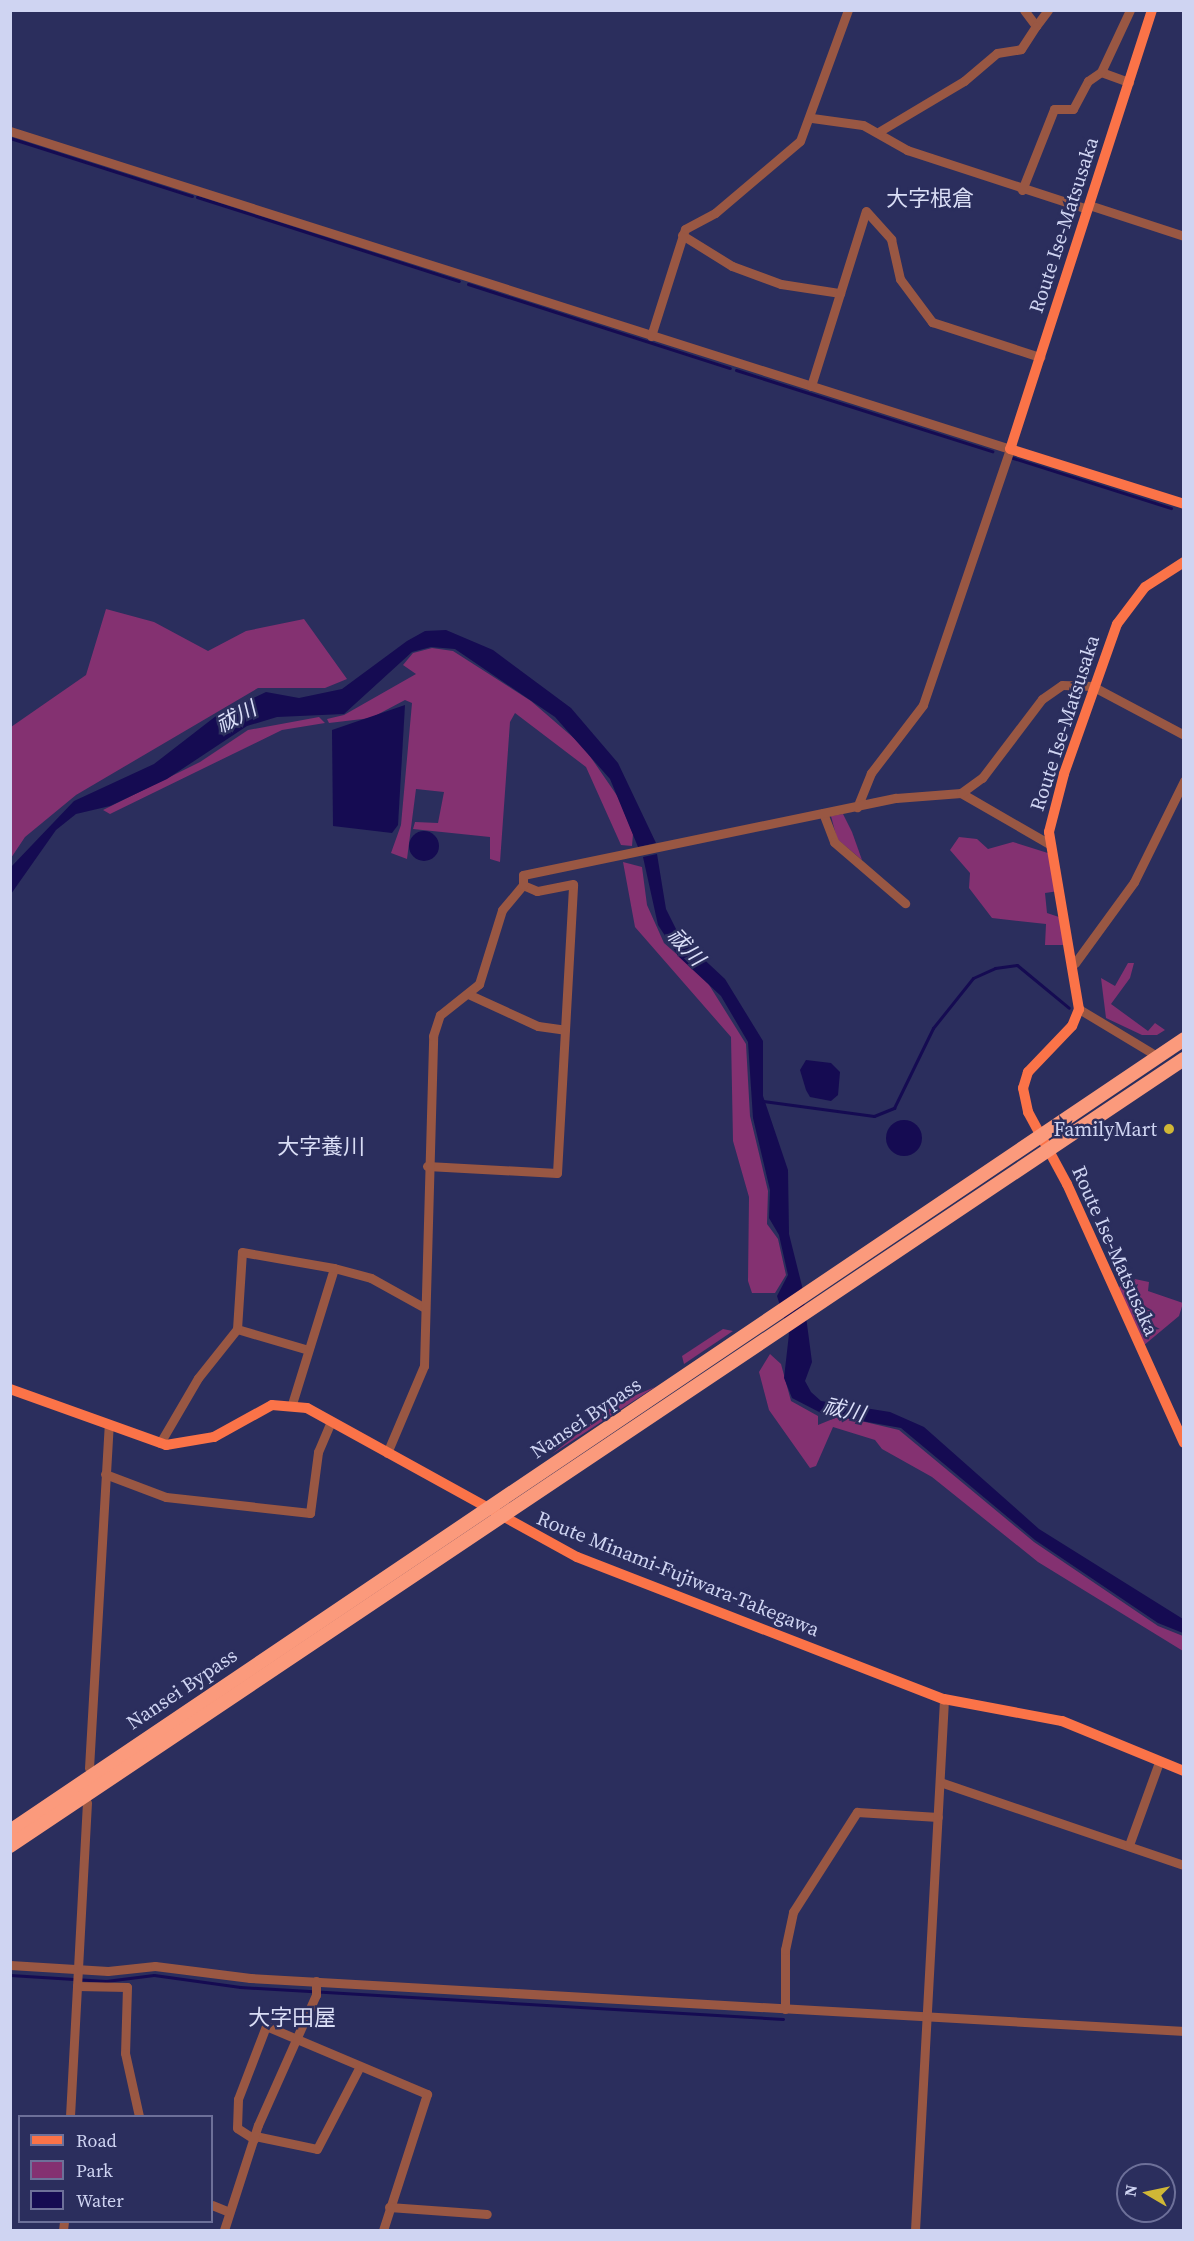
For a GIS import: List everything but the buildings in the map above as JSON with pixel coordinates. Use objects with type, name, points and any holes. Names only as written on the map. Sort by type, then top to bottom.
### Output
[{"type":"highway","name":"Nansei Bypass","points":[[10,1831],[484,1510],[736,1349],[864,1263],[1041,1134],[1184,1039]]},
{"type":"highway","name":"Nansei Bypass","points":[[864,1263],[1050,1149],[1180,1065]]},
{"type":"highway","name":"Nansei Bypass","points":[[10,1846],[500,1517],[736,1349]]},
{"type":"main road","name":"Route Ise-Matsusaka","points":[[1010,449],[1152,10]]},
{"type":"main road","points":[[1010,449],[1184,504]]},
{"type":"main road","name":"Route Ise-Matsusaka","points":[[1184,562],[1152,582],[1126,609],[1092,686],[1050,822],[1051,845],[1075,963],[1079,1009],[1072,1026],[1025,1080],[1023,1098],[1050,1149],[1184,1443]]},
{"type":"main road","points":[[10,1389],[160,1443],[197,1443],[254,1410],[292,1404]]},
{"type":"main road","name":"Route Minami-Fujiwara-Takegawa","points":[[292,1404],[331,1422],[484,1510],[587,1561],[944,1699],[1062,1721],[1184,1771]]},
{"type":"street","points":[[651,336],[682,235],[800,141],[812,118],[848,10]]},
{"type":"street","points":[[1024,10],[1036,27]]},
{"type":"street","points":[[880,131],[964,81],[998,52],[1021,49],[1048,10]]},
{"type":"street","points":[[1022,190],[1054,110],[1073,109],[1088,81],[1101,72],[1130,10]]},
{"type":"street","points":[[1101,72],[1129,82]]},
{"type":"street","points":[[812,118],[850,121],[880,131],[907,150],[1022,190],[1184,236]]},
{"type":"street","points":[[10,131],[1010,449],[923,705],[872,773],[857,807]]},
{"type":"street","points":[[811,386],[866,211],[891,239],[900,279],[932,322],[1040,357]]},
{"type":"street","points":[[682,235],[732,266],[781,284],[840,293]]},
{"type":"street","points":[[387,1453],[422,1376],[432,1036],[440,1015],[478,984],[502,910],[523,885],[523,875],[823,813],[961,793],[982,778],[1042,699],[1062,685],[1092,686],[1184,735]]},
{"type":"street","points":[[1075,963],[1134,882],[1184,781]]},
{"type":"street","points":[[961,793],[1051,845]]},
{"type":"street","points":[[823,813],[834,842],[905,903]]},
{"type":"street","points":[[427,1166],[557,1173],[573,884],[537,891],[523,885]]},
{"type":"street","points":[[468,994],[538,1026],[565,1029]]},
{"type":"street","points":[[1079,1009],[1157,1056]]},
{"type":"street","points":[[160,1443],[198,1378],[237,1329],[242,1252],[334,1268],[371,1278],[425,1308]]},
{"type":"street","points":[[292,1404],[305,1349],[334,1268]]},
{"type":"street","points":[[237,1329],[305,1349]]},
{"type":"street","points":[[105,1474],[166,1497],[310,1513],[318,1452],[331,1422]]},
{"type":"street","points":[[89,1767],[109,1426]]},
{"type":"street","points":[[915,2230],[944,1699]]},
{"type":"street","points":[[1128,1845],[1159,1762]]},
{"type":"street","points":[[940,1782],[1184,1865]]},
{"type":"street","points":[[70,2115],[87,1802]]},
{"type":"street","points":[[785,2009],[785,1950],[793,1912],[857,1812],[938,1817]]},
{"type":"street","points":[[10,1965],[127,1986],[125,2053],[139,2115]]},
{"type":"street","points":[[77,1978],[155,1966],[316,1988],[785,2009],[1184,2031]]},
{"type":"street","points":[[224,2230],[254,2138],[298,2040],[316,1988]]},
{"type":"street","points":[[358,2068],[317,2149],[254,2138],[237,2128],[238,2099],[259,2035],[266,2026],[358,2068],[427,2094],[383,2230]]},
{"type":"street","points":[[213,2205],[229,2212]]},
{"type":"street","points":[[389,2207],[487,2214]]},
{"type":"green space","points":[[106,609],[154,622],[208,651],[246,631],[304,619],[347,679],[325,688],[258,688],[76,795],[25,837],[11,858],[11,727],[86,675]]},
{"type":"green space","points":[[432,648],[453,651],[531,701],[583,746],[618,797],[633,834],[632,846],[621,845],[586,767],[515,713],[510,722],[500,862],[490,859],[490,837],[413,829],[415,822],[438,823],[444,792],[416,789],[407,859],[391,853],[401,825],[412,703],[405,700],[371,718],[329,723],[327,719],[344,715],[416,674],[403,665],[413,653]]},
{"type":"green space","points":[[319,717],[325,723],[282,730],[110,814],[103,810],[200,762],[248,730]]},
{"type":"green space","points":[[843,814],[862,860],[837,839],[831,816]]},
{"type":"green space","points":[[959,837],[977,839],[988,849],[1013,842],[1051,854],[1059,891],[1045,893],[1047,913],[1062,918],[1068,945],[1045,945],[1046,924],[992,918],[969,888],[970,873],[950,850]]},
{"type":"green space","points":[[623,862],[642,867],[647,905],[664,943],[706,980],[746,1044],[750,1116],[768,1191],[767,1224],[778,1239],[786,1275],[775,1293],[752,1293],[748,1281],[749,1197],[733,1141],[731,1037],[635,927]]},
{"type":"green space","points":[[1128,963],[1134,963],[1130,978],[1111,1004],[1148,1031],[1155,1023],[1165,1030],[1157,1035],[1142,1035],[1106,1018],[1101,978],[1115,986]]},
{"type":"green space","points":[[1130,1278],[1149,1282],[1148,1291],[1183,1303],[1179,1316],[1143,1346],[1117,1289]]},
{"type":"green space","points":[[723,1329],[733,1331],[684,1364],[682,1356]]},
{"type":"green space","points":[[770,1354],[781,1364],[791,1401],[818,1416],[818,1425],[840,1416],[899,1430],[1034,1542],[1158,1626],[1183,1636],[1183,1651],[1038,1562],[932,1477],[882,1449],[875,1440],[833,1427],[816,1466],[810,1468],[769,1410],[759,1372]]},
{"type":"green space","points":[[655,1387],[552,1454],[617,1403]]},
{"type":"water","name":"祓川","points":[[446,630],[493,650],[571,708],[618,763],[656,843],[638,847],[610,779],[555,717],[455,649],[431,647],[412,652],[344,714],[277,717],[247,726],[167,779],[110,806],[76,814],[56,830],[11,894],[11,867],[74,801],[154,764],[216,716],[266,692],[299,698],[342,689],[407,641],[425,631]]},
{"type":"water","points":[[405,705],[398,825],[392,833],[333,826],[332,730]]},
{"type":"water","points":[[424,831],[435,835],[439,846],[435,857],[424,861],[413,857],[409,846],[413,835]]},
{"type":"water","name":"祓川","points":[[657,854],[666,909],[680,937],[725,979],[763,1041],[763,1096],[788,1170],[789,1234],[802,1286],[812,1362],[805,1381],[811,1392],[821,1401],[890,1412],[924,1427],[1039,1529],[1183,1619],[1183,1633],[1158,1623],[1035,1540],[901,1428],[823,1414],[792,1398],[784,1378],[789,1334],[777,1296],[788,1275],[779,1235],[769,1218],[770,1190],[753,1118],[748,1042],[721,996],[679,957],[658,925],[643,857]]},
{"type":"water","points":[[806,1060],[831,1063],[840,1072],[838,1095],[831,1101],[810,1097],[800,1070]]},
{"type":"water","points":[[904,1120],[917,1125],[922,1138],[917,1151],[904,1156],[891,1151],[886,1138],[891,1125]]},
{"type":"waterway","points":[[10,138],[192,196]]},
{"type":"waterway","points":[[197,197],[459,281]]},
{"type":"waterway","points":[[468,284],[730,368]]},
{"type":"waterway","points":[[736,370],[992,451]]},
{"type":"waterway","points":[[1010,457],[1171,508]]},
{"type":"waterway","points":[[763,1101],[874,1116],[894,1108],[933,1028],[973,978],[995,968],[1017,965],[1069,1008]]},
{"type":"waterway","points":[[10,1975],[106,1981],[154,1975],[240,1987],[783,2019]]},
{"type":"place","name":"FamilyMart","points":[[1169,1129]]},
{"type":"district","name":"大字根倉","points":[[930,199]]},
{"type":"district","name":"大字養川","points":[[321,1147]]},
{"type":"district","name":"大字田屋","points":[[292,2018]]}]
